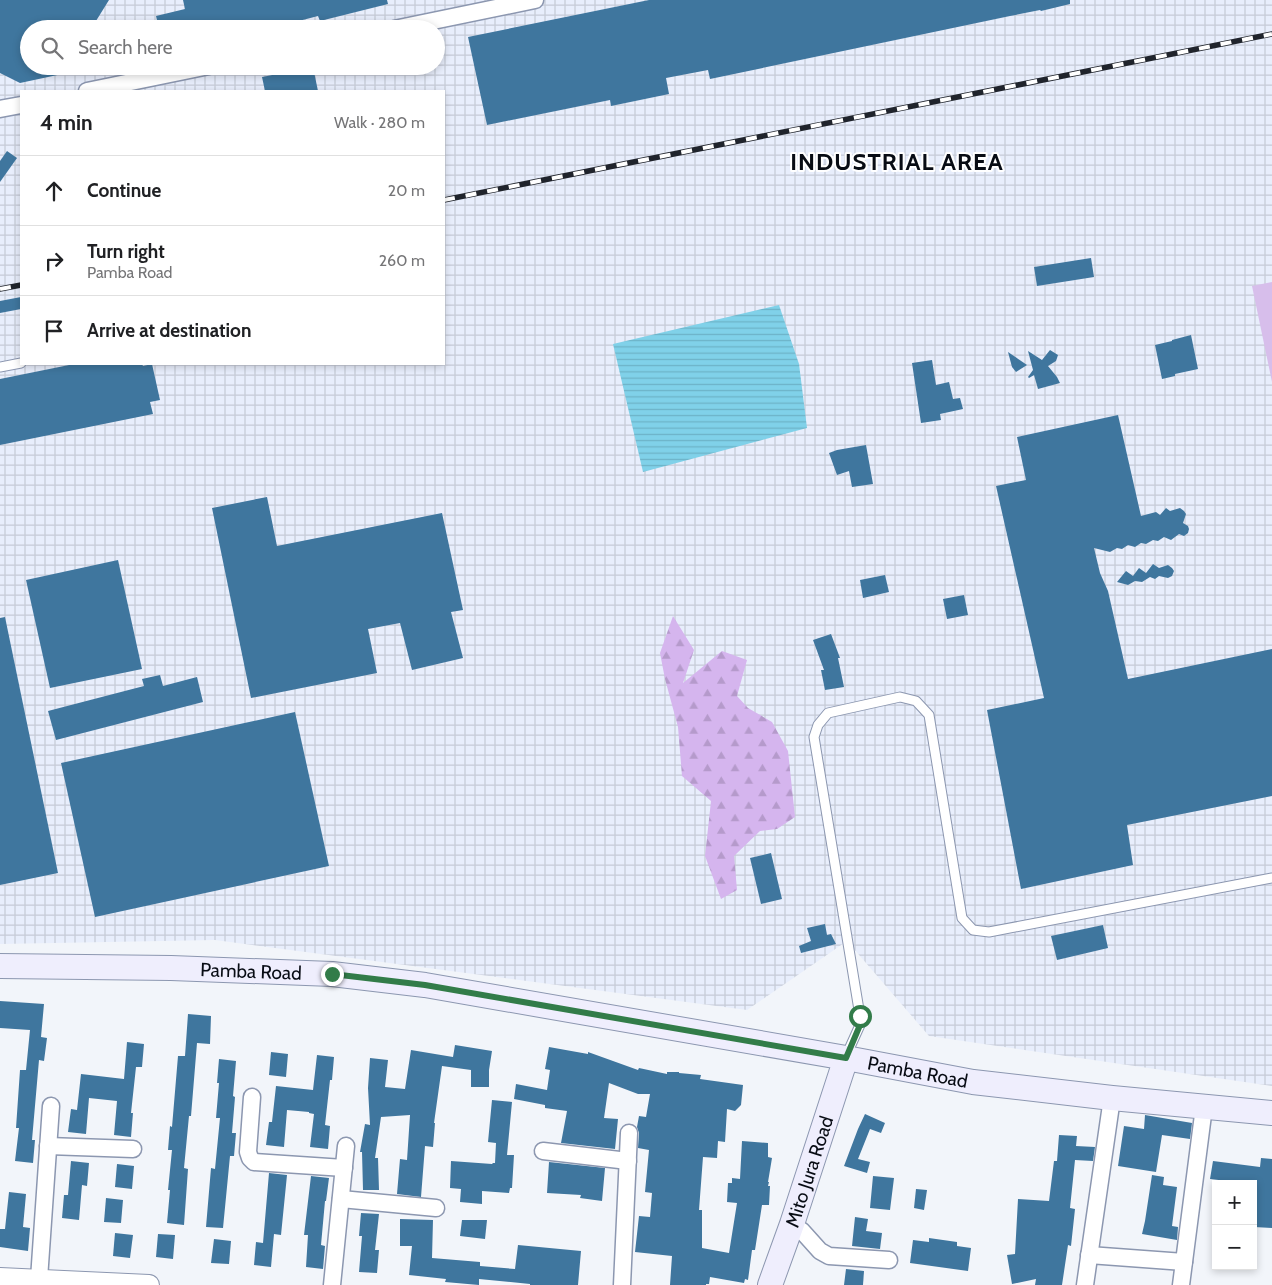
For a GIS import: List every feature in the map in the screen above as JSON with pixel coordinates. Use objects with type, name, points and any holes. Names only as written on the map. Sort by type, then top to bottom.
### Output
[{"type":"main road","name":"Pamba Road","points":[[0,966],[171,968],[332,974],[425,985],[973,1082],[1204,1108],[1272,1113]]},
{"type":"main road","name":"Mito Jura Road","points":[[770,1285],[846,1058]]},
{"type":"street","points":[[438,20],[535,0]]},
{"type":"street","points":[[91,90],[165,75]]},
{"type":"street","points":[[0,109],[20,104]]},
{"type":"street","points":[[252,1097],[248,1152],[254,1162],[344,1168]]},
{"type":"street","points":[[1085,1285],[1112,1098]]},
{"type":"street","points":[[39,1279],[51,1106]]},
{"type":"street","points":[[1181,1285],[1204,1108]]},
{"type":"street","points":[[622,1285],[629,1133]]},
{"type":"street","points":[[48,1146],[134,1149]]},
{"type":"street","points":[[332,1285],[346,1146]]},
{"type":"street","points":[[543,1151],[628,1161]]},
{"type":"street","points":[[341,1200],[436,1208]]},
{"type":"street","points":[[792,1224],[802,1231],[820,1251],[829,1256],[889,1260]]},
{"type":"street","points":[[1089,1255],[1184,1262]]},
{"type":"street","points":[[0,1278],[149,1285]]},
{"type":"lane","points":[[0,367],[20,363]]},
{"type":"lane","points":[[846,1058],[860,1025],[860,1016],[814,737],[818,725],[828,713],[900,697],[916,701],[929,714],[962,918],[973,930],[989,932],[1271,879]]},
{"type":"shaded area","points":[[0,0],[1272,0],[1272,1086],[929,1036],[847,941],[747,1010],[215,940],[0,944]]},
{"type":"shaded area","points":[[1272,282],[1272,382],[1252,286]]},
{"type":"green space","points":[[673,616],[694,650],[683,683],[722,651],[747,660],[737,696],[748,708],[772,722],[788,751],[795,817],[777,829],[760,831],[734,856],[737,890],[721,899],[705,856],[711,801],[682,776],[678,727],[660,653]]},
{"type":"water","points":[[779,305],[799,364],[807,428],[643,472],[613,344]]},
{"type":"building","points":[[0,0],[109,0],[97,20],[20,20],[20,75],[57,75],[20,83],[0,73]]},
{"type":"building","points":[[183,0],[387,0],[388,4],[324,20],[320,20],[318,16],[303,20],[157,20],[156,16],[185,9]]},
{"type":"building","points":[[649,0],[1070,0],[1070,4],[710,79],[708,70],[666,78],[669,94],[611,106],[610,100],[487,125],[468,37]]},
{"type":"building","points":[[272,75],[315,75],[318,90],[265,90],[262,77]]},
{"type":"building","points":[[7,151],[17,158],[0,182],[0,161]]},
{"type":"building","points":[[1091,258],[1094,277],[1037,286],[1034,267]]},
{"type":"building","points":[[20,297],[20,309],[0,313],[0,301]]},
{"type":"building","points":[[1191,335],[1198,369],[1162,379],[1155,345]]},
{"type":"building","points":[[1050,350],[1058,355],[1056,361],[1048,366],[1060,383],[1038,389],[1034,375],[1028,377],[1033,370],[1028,351],[1042,360]]},
{"type":"building","points":[[1008,352],[1027,365],[1016,372],[1012,367]]},
{"type":"building","points":[[932,360],[936,385],[949,382],[953,399],[960,398],[963,409],[940,414],[941,420],[921,423],[912,363]]},
{"type":"building","points":[[69,365],[152,365],[160,400],[150,402],[153,414],[0,445],[0,379]]},
{"type":"building","points":[[1118,415],[1141,516],[1156,512],[1160,515],[1166,508],[1170,511],[1180,508],[1186,514],[1183,523],[1189,529],[1188,533],[1184,536],[1179,534],[1171,540],[1164,537],[1158,541],[1153,540],[1146,544],[1141,543],[1135,547],[1128,545],[1122,549],[1117,548],[1110,552],[1094,548],[1100,573],[1108,591],[1128,679],[1272,649],[1272,796],[1127,825],[1133,865],[1021,889],[987,710],[1044,698],[996,486],[1026,480],[1017,437]]},
{"type":"building","points":[[866,445],[873,484],[852,487],[849,471],[837,475],[829,453]]},
{"type":"building","points":[[267,497],[277,546],[442,513],[463,610],[451,612],[463,658],[412,670],[400,623],[368,629],[377,673],[251,698],[212,508]]},
{"type":"building","points":[[118,560],[142,669],[50,688],[26,580]]},
{"type":"building","points":[[1153,564],[1159,568],[1168,565],[1174,571],[1172,576],[1168,578],[1159,576],[1155,579],[1150,577],[1142,582],[1135,581],[1128,585],[1117,582],[1126,571],[1133,576],[1139,568],[1146,573]]},
{"type":"building","points":[[885,575],[889,592],[863,598],[860,580]]},
{"type":"building","points":[[964,595],[968,615],[947,619],[943,599]]},
{"type":"building","points":[[5,617],[58,873],[0,885],[0,618]]},
{"type":"building","points":[[831,634],[840,658],[838,658],[844,687],[825,690],[821,670],[824,670],[813,640]]},
{"type":"building","points":[[160,675],[163,686],[197,677],[203,702],[56,740],[48,711],[144,686],[142,679]]},
{"type":"building","points":[[295,712],[329,866],[95,917],[61,763]]},
{"type":"building","points":[[771,853],[782,899],[761,904],[750,858]]},
{"type":"building","points":[[825,924],[827,935],[831,934],[836,944],[801,953],[799,946],[811,941],[807,928]]},
{"type":"building","points":[[1103,925],[1108,948],[1057,960],[1051,936]]},
{"type":"building","points":[[0,1001],[44,1004],[41,1037],[47,1038],[44,1061],[39,1060],[32,1140],[35,1140],[33,1163],[15,1161],[19,1128],[16,1128],[20,1070],[26,1070],[30,1030],[0,1028]]},
{"type":"building","points":[[188,1014],[211,1016],[210,1044],[197,1043],[191,1116],[189,1116],[184,1168],[188,1169],[184,1225],[167,1223],[172,1150],[168,1150],[170,1126],[172,1127],[178,1056],[185,1056]]},
{"type":"building","points":[[127,1042],[144,1044],[142,1067],[136,1067],[131,1113],[133,1113],[131,1137],[114,1135],[117,1101],[89,1098],[86,1134],[68,1132],[71,1109],[77,1110],[81,1074],[124,1079]]},
{"type":"building","points":[[455,1045],[492,1051],[489,1087],[471,1087],[471,1070],[442,1066],[434,1123],[433,1147],[425,1146],[421,1197],[397,1194],[400,1159],[407,1160],[410,1115],[381,1117],[375,1158],[378,1158],[379,1190],[363,1190],[362,1152],[360,1152],[365,1124],[370,1125],[368,1088],[370,1058],[388,1060],[385,1087],[405,1089],[411,1050],[453,1057]]},
{"type":"building","points":[[549,1047],[588,1054],[588,1052],[638,1070],[639,1068],[667,1074],[667,1072],[679,1072],[701,1075],[700,1079],[743,1085],[741,1105],[735,1111],[727,1109],[725,1142],[718,1141],[717,1158],[703,1157],[699,1210],[702,1210],[702,1248],[729,1253],[737,1203],[727,1202],[728,1183],[732,1183],[732,1178],[740,1179],[742,1141],[768,1143],[768,1157],[772,1158],[768,1182],[768,1186],[770,1186],[769,1205],[762,1205],[755,1250],[752,1250],[748,1280],[745,1279],[744,1283],[710,1277],[709,1284],[706,1285],[670,1285],[672,1256],[635,1252],[639,1216],[650,1217],[652,1193],[645,1192],[649,1150],[638,1148],[639,1133],[637,1127],[639,1116],[646,1117],[650,1094],[638,1094],[609,1083],[604,1118],[618,1119],[615,1149],[561,1143],[567,1111],[545,1108],[545,1105],[514,1099],[516,1084],[547,1090],[550,1070],[545,1069]]},
{"type":"building","points":[[271,1052],[288,1054],[286,1077],[269,1075]]},
{"type":"building","points":[[317,1055],[334,1057],[325,1125],[330,1126],[328,1149],[310,1147],[314,1114],[287,1110],[284,1147],[266,1145],[269,1122],[272,1122],[276,1086],[313,1090]]},
{"type":"building","points":[[219,1059],[236,1061],[232,1133],[236,1133],[234,1156],[230,1156],[223,1228],[206,1227],[211,1168],[215,1169],[220,1118],[216,1118]]},
{"type":"building","points":[[492,1100],[512,1102],[507,1155],[514,1155],[512,1188],[510,1188],[509,1193],[482,1191],[482,1204],[460,1202],[461,1189],[450,1188],[451,1161],[495,1163],[496,1143],[488,1142]]},
{"type":"building","points":[[865,1114],[885,1123],[881,1133],[870,1129],[858,1159],[870,1162],[867,1173],[844,1166]]},
{"type":"building","points":[[1145,1115],[1192,1123],[1190,1139],[1162,1135],[1156,1172],[1118,1166],[1124,1126],[1144,1129]]},
{"type":"building","points":[[1059,1135],[1077,1136],[1076,1146],[1095,1147],[1093,1161],[1075,1160],[1070,1208],[1075,1209],[1071,1246],[1068,1245],[1062,1285],[1035,1285],[1036,1279],[1012,1284],[1007,1255],[1015,1254],[1018,1199],[1049,1201],[1054,1161],[1057,1161]]},
{"type":"building","points":[[1261,1158],[1272,1159],[1272,1228],[1257,1227],[1257,1180],[1210,1179],[1213,1161],[1260,1167]]},
{"type":"building","points":[[71,1161],[89,1163],[87,1186],[82,1185],[79,1220],[62,1218],[64,1195],[68,1195]]},
{"type":"building","points":[[549,1162],[605,1168],[602,1201],[580,1198],[581,1195],[547,1193]]},
{"type":"building","points":[[117,1164],[134,1166],[132,1189],[115,1187]]},
{"type":"building","points":[[269,1173],[287,1175],[281,1235],[274,1234],[271,1267],[254,1265],[256,1242],[263,1243]]},
{"type":"building","points":[[1152,1175],[1164,1177],[1163,1185],[1177,1187],[1172,1226],[1178,1227],[1177,1240],[1142,1234]]},
{"type":"building","points":[[311,1176],[329,1178],[321,1245],[325,1246],[323,1269],[306,1267],[308,1235],[304,1235]]},
{"type":"building","points":[[873,1176],[894,1178],[890,1210],[870,1208]]},
{"type":"building","points":[[916,1189],[927,1190],[924,1210],[914,1208]]},
{"type":"building","points":[[9,1192],[26,1194],[23,1227],[30,1228],[28,1251],[0,1247],[0,1229],[5,1229]]},
{"type":"building","points":[[106,1198],[123,1200],[121,1223],[104,1222]]},
{"type":"building","points":[[361,1213],[379,1214],[375,1250],[379,1250],[377,1273],[359,1272],[362,1236],[359,1236]]},
{"type":"building","points":[[855,1217],[868,1219],[866,1231],[882,1233],[880,1249],[852,1246]]},
{"type":"building","points":[[400,1219],[433,1220],[432,1258],[480,1262],[480,1266],[515,1269],[518,1245],[581,1251],[578,1285],[530,1285],[479,1279],[479,1285],[445,1282],[446,1279],[409,1275],[412,1246],[400,1246]]},
{"type":"building","points":[[462,1220],[487,1220],[485,1239],[460,1236]]},
{"type":"building","points":[[115,1233],[133,1235],[130,1258],[113,1256]]},
{"type":"building","points":[[158,1234],[175,1235],[173,1259],[156,1257]]},
{"type":"building","points":[[929,1238],[957,1242],[957,1246],[971,1248],[968,1271],[910,1263],[913,1240],[929,1242]]},
{"type":"building","points":[[214,1239],[231,1241],[229,1264],[211,1263]]},
{"type":"building","points":[[846,1269],[864,1271],[863,1285],[844,1285]]},
{"type":"railway","points":[[445,200],[1272,34]]},
{"type":"railway","points":[[0,289],[20,285]]},
{"type":"district","name":"INDUSTRIAL AREA","points":[[897,162]]},
{"type":"route","points":[[332,974],[425,985],[846,1058],[860,1025],[860,1016]]}]
